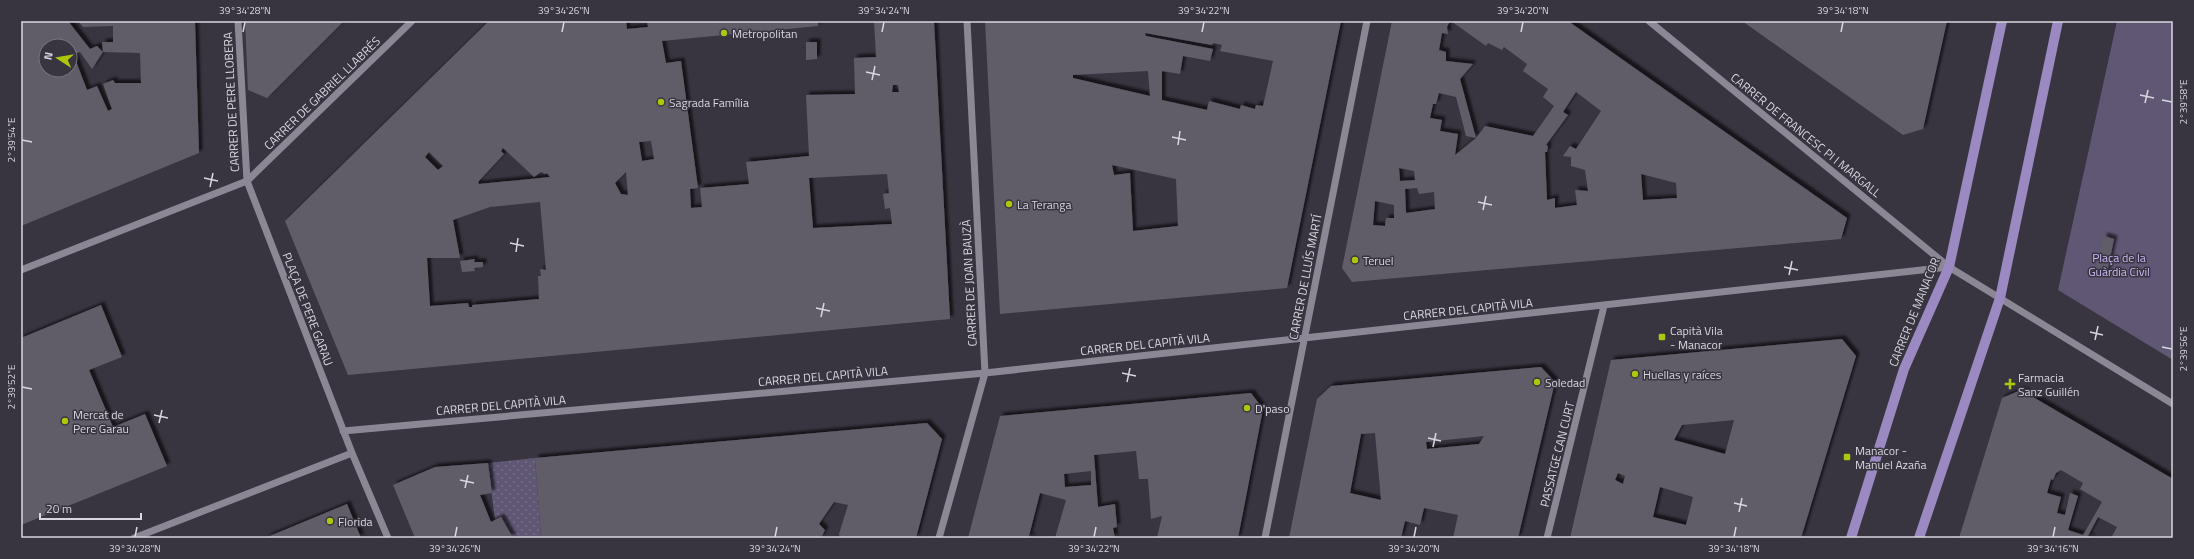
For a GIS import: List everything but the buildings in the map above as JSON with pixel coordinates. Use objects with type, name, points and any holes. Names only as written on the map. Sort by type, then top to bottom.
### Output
[{"type":"main road","name":"CARRER DE MANACOR","points":[[1851,538],[1904,369],[1948,267],[2002,21]]},
{"type":"main road","points":[[1919,538],[2000,298],[2058,21]]},
{"type":"street","name":"CARRER DE PERE LLOBERA","points":[[238,21],[247,181]]},
{"type":"street","name":"CARRER DE GABRIEL LLABRÉS","points":[[247,181],[412,21]]},
{"type":"street","name":"CARRER DE JOAN BAUZÀ","points":[[939,538],[984,373],[967,21]]},
{"type":"street","name":"CARRER DE LLUÍS MARTÍ","points":[[1265,538],[1367,21]]},
{"type":"street","name":"CARRER DE FRANCESC PI I MARGALL","points":[[1649,21],[1657,24],[1948,267],[2173,404]]},
{"type":"street","points":[[21,270],[247,181]]},
{"type":"street","name":"PLAÇA DE PERE GARAU","points":[[247,181],[352,453],[388,538]]},
{"type":"street","name":"CARRER DEL CAPITÀ VILA","points":[[343,430],[984,373],[1948,267]]},
{"type":"street","name":"PASSATGE CAN CURT","points":[[1547,538],[1604,306]]},
{"type":"street","points":[[134,538],[352,453]]},
{"type":"green space","name":"Plaça de la Guàrdia Civil","points":[[2117,21],[2173,21],[2173,360],[2058,290]]},
{"type":"green space","points":[[535,458],[541,538],[513,538],[501,518],[495,521],[488,463]]},
{"type":"place","name":"Metropolitan","points":[[724,33]]},
{"type":"place","name":"Sagrada Família","points":[[661,102]]},
{"type":"place","name":"La Teranga","points":[[1009,204]]},
{"type":"place","name":"Teruel","points":[[1355,260]]},
{"type":"place","name":"Capità Vila - Manacor","points":[[1662,337]]},
{"type":"place","name":"Huellas y raíces","points":[[1635,374]]},
{"type":"place","name":"Soledad","points":[[1537,382]]},
{"type":"place","name":"Farmacia Sanz Guillén","points":[[2010,384]]},
{"type":"place","name":"D'paso","points":[[1247,408]]},
{"type":"place","name":"Mercat de Pere Garau","points":[[65,421]]},
{"type":"place","name":"Manacor - Manuel Azaña","points":[[1847,457]]},
{"type":"place","name":"Florida","points":[[330,521]]}]
